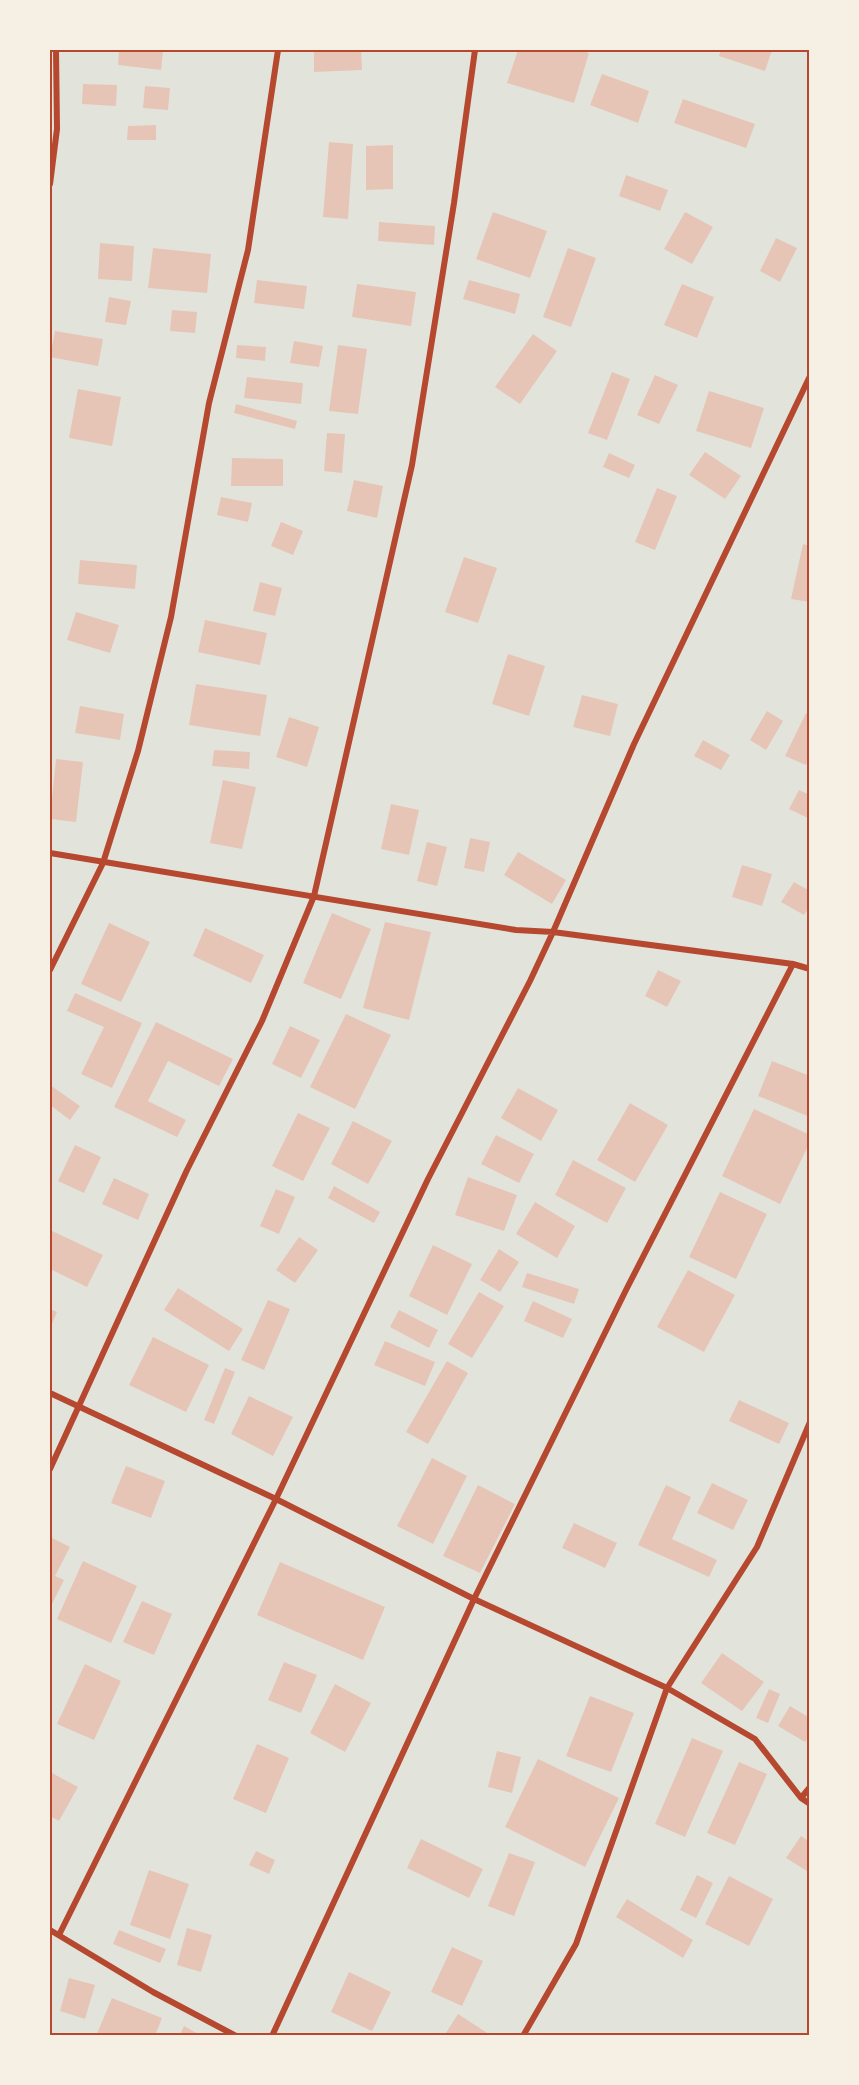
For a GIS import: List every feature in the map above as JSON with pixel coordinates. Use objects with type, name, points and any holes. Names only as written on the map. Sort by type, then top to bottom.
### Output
[{"type":"street","points":[[50,184],[57,129],[56,50]]},
{"type":"street","points":[[50,970],[103,863],[138,751],[171,617],[209,403],[248,250],[278,50]]},
{"type":"street","points":[[50,1469],[187,1170],[262,1021],[314,896],[412,465],[454,203],[475,50]]},
{"type":"street","points":[[59,1935],[276,1499],[428,1179],[553,932],[634,744],[810,376]]},
{"type":"street","points":[[50,853],[516,930],[553,932],[793,964],[810,969]]},
{"type":"street","points":[[272,2036],[474,1599],[626,1290],[793,964]]},
{"type":"street","points":[[50,1393],[276,1499],[474,1599],[667,1688],[755,1739],[801,1798],[810,1804]]},
{"type":"street","points":[[523,2036],[576,1944],[667,1688],[757,1547],[810,1422]]},
{"type":"street","points":[[801,1798],[810,1787]]},
{"type":"street","points":[[50,1930],[153,1992],[236,2036]]},
{"type":"shaded area","points":[[50,50],[809,50],[809,2035],[50,2035]]},
{"type":"building","points":[[119,50],[163,50],[161,70],[118,65]]},
{"type":"building","points":[[314,50],[361,50],[362,70],[314,72]]},
{"type":"building","points":[[518,50],[579,50],[589,53],[574,103],[507,83]]},
{"type":"building","points":[[721,50],[772,50],[765,71],[719,56]]},
{"type":"building","points":[[602,74],[649,91],[638,123],[590,105]]},
{"type":"building","points":[[83,84],[117,85],[116,106],[82,104]]},
{"type":"building","points":[[145,86],[170,88],[168,110],[143,108]]},
{"type":"building","points":[[683,99],[755,124],[746,148],[674,123]]},
{"type":"building","points":[[156,125],[156,140],[127,140],[128,126]]},
{"type":"building","points":[[329,142],[353,144],[348,219],[323,217]]},
{"type":"building","points":[[393,145],[393,189],[366,190],[366,146]]},
{"type":"building","points":[[626,175],[668,190],[660,211],[619,196]]},
{"type":"building","points":[[493,212],[547,231],[530,278],[476,259]]},
{"type":"building","points":[[685,212],[713,227],[692,264],[664,249]]},
{"type":"building","points":[[379,222],[435,226],[434,245],[378,241]]},
{"type":"building","points":[[776,238],[797,248],[780,282],[760,271]]},
{"type":"building","points":[[100,243],[134,246],[132,281],[98,279]]},
{"type":"building","points":[[153,248],[211,254],[207,293],[148,288]]},
{"type":"building","points":[[568,248],[596,258],[571,327],[543,317]]},
{"type":"building","points":[[257,280],[307,286],[304,309],[254,303]]},
{"type":"building","points":[[469,280],[520,294],[515,314],[463,299]]},
{"type":"building","points":[[357,284],[416,292],[411,326],[352,317]]},
{"type":"building","points":[[682,284],[714,297],[697,338],[664,325]]},
{"type":"building","points":[[109,297],[131,301],[126,325],[105,322]]},
{"type":"building","points":[[172,310],[197,312],[195,333],[170,331]]},
{"type":"building","points":[[55,331],[103,339],[98,366],[50,357]]},
{"type":"building","points":[[533,334],[557,351],[520,404],[495,387]]},
{"type":"building","points":[[294,341],[323,346],[319,367],[290,363]]},
{"type":"building","points":[[237,345],[266,347],[265,361],[236,358]]},
{"type":"building","points":[[338,345],[367,349],[358,414],[329,411]]},
{"type":"building","points":[[612,372],[630,379],[607,440],[588,433]]},
{"type":"building","points":[[655,375],[678,385],[659,424],[637,415]]},
{"type":"building","points":[[247,377],[303,383],[301,404],[244,398]]},
{"type":"building","points":[[78,389],[121,397],[112,446],[69,438]]},
{"type":"building","points":[[709,391],[764,408],[751,448],[696,431]]},
{"type":"building","points":[[236,404],[297,421],[295,429],[234,413]]},
{"type":"building","points":[[327,433],[345,434],[342,473],[324,471]]},
{"type":"building","points":[[705,452],[741,476],[725,499],[689,475]]},
{"type":"building","points":[[609,453],[635,465],[629,478],[603,467]]},
{"type":"building","points":[[232,458],[283,459],[283,486],[231,486]]},
{"type":"building","points":[[354,480],[383,486],[377,518],[347,511]]},
{"type":"building","points":[[657,488],[677,496],[655,550],[635,542]]},
{"type":"building","points":[[221,497],[252,503],[248,522],[217,515]]},
{"type":"building","points":[[281,522],[303,531],[293,555],[271,546]]},
{"type":"building","points":[[803,544],[810,546],[810,602],[791,599]]},
{"type":"building","points":[[464,557],[497,568],[478,623],[445,612]]},
{"type":"building","points":[[80,560],[137,565],[135,589],[78,584]]},
{"type":"building","points":[[260,582],[282,588],[275,616],[253,611]]},
{"type":"building","points":[[76,612],[119,625],[110,653],[67,640]]},
{"type":"building","points":[[205,620],[267,633],[260,665],[198,652]]},
{"type":"building","points":[[508,654],[545,666],[529,716],[492,704]]},
{"type":"building","points":[[196,684],[267,695],[260,736],[189,725]]},
{"type":"building","points":[[582,695],[618,704],[610,736],[573,727]]},
{"type":"building","points":[[80,706],[124,714],[120,740],[75,733]]},
{"type":"building","points":[[767,711],[783,721],[766,750],[750,740]]},
{"type":"building","points":[[806,713],[810,714],[810,757],[806,765],[785,756]]},
{"type":"building","points":[[289,717],[319,727],[307,767],[276,757]]},
{"type":"building","points":[[703,740],[730,755],[721,770],[694,756]]},
{"type":"building","points":[[214,750],[250,752],[249,769],[212,766]]},
{"type":"building","points":[[56,759],[83,762],[76,822],[50,819]]},
{"type":"building","points":[[223,780],[256,787],[242,849],[210,843]]},
{"type":"building","points":[[799,790],[810,795],[810,819],[789,809]]},
{"type":"building","points":[[391,804],[419,810],[409,855],[381,849]]},
{"type":"building","points":[[470,838],[490,842],[484,872],[464,868]]},
{"type":"building","points":[[427,842],[447,847],[437,886],[417,881]]},
{"type":"building","points":[[518,852],[566,880],[552,904],[504,875]]},
{"type":"building","points":[[742,865],[772,874],[762,906],[732,897]]},
{"type":"building","points":[[794,882],[810,891],[810,906],[804,915],[781,902]]},
{"type":"building","points":[[332,913],[371,929],[341,999],[303,983]]},
{"type":"building","points":[[385,922],[431,932],[409,1020],[363,1008]]},
{"type":"building","points":[[109,923],[150,942],[121,1002],[81,984]]},
{"type":"building","points":[[205,928],[264,955],[251,983],[193,956]]},
{"type":"building","points":[[658,970],[681,981],[667,1007],[645,996]]},
{"type":"building","points":[[75,993],[142,1023],[112,1088],[81,1074],[104,1027],[67,1011]]},
{"type":"building","points":[[346,1014],[391,1035],[355,1109],[310,1087]]},
{"type":"building","points":[[156,1022],[233,1059],[219,1086],[168,1061],[148,1101],[186,1120],[177,1137],[114,1107]]},
{"type":"building","points":[[290,1026],[320,1040],[301,1078],[272,1064]]},
{"type":"building","points":[[772,1061],[810,1076],[810,1117],[758,1096]]},
{"type":"building","points":[[50,1085],[80,1106],[70,1120],[50,1105]]},
{"type":"building","points":[[518,1088],[558,1110],[541,1141],[501,1118]]},
{"type":"building","points":[[630,1103],[668,1125],[635,1182],[597,1160]]},
{"type":"building","points":[[754,1109],[810,1135],[810,1142],[780,1204],[722,1176]]},
{"type":"building","points":[[298,1113],[330,1128],[303,1181],[272,1166]]},
{"type":"building","points":[[353,1121],[392,1141],[368,1184],[331,1164]]},
{"type":"building","points":[[496,1135],[534,1154],[519,1183],[481,1164]]},
{"type":"building","points":[[75,1145],[101,1157],[84,1193],[58,1181]]},
{"type":"building","points":[[573,1160],[626,1188],[607,1223],[555,1195]]},
{"type":"building","points":[[468,1177],[517,1195],[504,1231],[455,1215]]},
{"type":"building","points":[[114,1178],[149,1194],[138,1220],[102,1204]]},
{"type":"building","points":[[334,1186],[380,1212],[374,1223],[328,1198]]},
{"type":"building","points":[[276,1189],[295,1197],[279,1234],[260,1226]]},
{"type":"building","points":[[720,1192],[767,1214],[736,1279],[689,1257]]},
{"type":"building","points":[[535,1202],[575,1226],[557,1258],[516,1234]]},
{"type":"building","points":[[50,1230],[103,1255],[87,1287],[50,1269]]},
{"type":"building","points":[[299,1237],[318,1250],[295,1283],[276,1270]]},
{"type":"building","points":[[433,1245],[472,1264],[447,1315],[409,1296]]},
{"type":"building","points":[[499,1249],[519,1262],[500,1292],[480,1280]]},
{"type":"building","points":[[688,1270],[735,1295],[704,1352],[657,1327]]},
{"type":"building","points":[[527,1273],[579,1289],[574,1304],[522,1287]]},
{"type":"building","points":[[178,1288],[243,1329],[229,1351],[164,1310]]},
{"type":"building","points":[[479,1292],[504,1306],[472,1358],[448,1344]]},
{"type":"building","points":[[268,1300],[290,1309],[264,1370],[241,1360]]},
{"type":"building","points":[[533,1301],[572,1319],[563,1338],[524,1321]]},
{"type":"building","points":[[50,1309],[57,1312],[50,1328]]},
{"type":"building","points":[[399,1310],[438,1330],[429,1348],[390,1327]]},
{"type":"building","points":[[153,1337],[209,1365],[186,1412],[129,1385]]},
{"type":"building","points":[[385,1341],[435,1362],[425,1386],[374,1365]]},
{"type":"building","points":[[447,1361],[468,1373],[428,1444],[406,1432]]},
{"type":"building","points":[[225,1368],[235,1372],[214,1424],[204,1420]]},
{"type":"building","points":[[249,1396],[293,1417],[273,1456],[231,1434]]},
{"type":"building","points":[[739,1400],[789,1423],[779,1444],[729,1421]]},
{"type":"building","points":[[432,1458],[467,1476],[433,1544],[397,1526]]},
{"type":"building","points":[[126,1466],[165,1481],[151,1518],[111,1503]]},
{"type":"building","points":[[712,1483],[748,1500],[733,1530],[697,1513]]},
{"type":"building","points":[[478,1485],[515,1504],[480,1573],[443,1556]]},
{"type":"building","points":[[666,1485],[691,1497],[672,1539],[717,1560],[709,1577],[638,1545]]},
{"type":"building","points":[[574,1523],[617,1543],[605,1568],[562,1548]]},
{"type":"building","points":[[50,1537],[70,1547],[55,1576],[64,1580],[50,1608]]},
{"type":"building","points":[[83,1561],[137,1586],[111,1643],[57,1619]]},
{"type":"building","points":[[280,1562],[385,1607],[363,1660],[257,1615]]},
{"type":"building","points":[[142,1601],[172,1614],[154,1655],[123,1642]]},
{"type":"building","points":[[722,1653],[764,1682],[742,1711],[701,1683]]},
{"type":"building","points":[[284,1662],[317,1675],[301,1713],[268,1700]]},
{"type":"building","points":[[85,1664],[121,1681],[94,1740],[57,1724]]},
{"type":"building","points":[[335,1684],[371,1703],[345,1752],[310,1733]]},
{"type":"building","points":[[769,1689],[780,1694],[768,1723],[756,1718]]},
{"type":"building","points":[[590,1696],[634,1713],[611,1772],[566,1756]]},
{"type":"building","points":[[790,1706],[810,1718],[810,1735],[805,1742],[778,1726]]},
{"type":"building","points":[[692,1738],[723,1751],[685,1837],[655,1824]]},
{"type":"building","points":[[257,1744],[289,1758],[266,1813],[233,1799]]},
{"type":"building","points":[[497,1751],[521,1757],[512,1793],[488,1787]]},
{"type":"building","points":[[538,1759],[619,1798],[585,1867],[505,1827]]},
{"type":"building","points":[[739,1762],[767,1774],[735,1845],[707,1833]]},
{"type":"building","points":[[50,1772],[78,1787],[59,1821],[50,1816]]},
{"type":"building","points":[[801,1836],[810,1842],[810,1873],[786,1858]]},
{"type":"building","points":[[421,1839],[483,1869],[469,1898],[407,1868]]},
{"type":"building","points":[[256,1851],[275,1860],[269,1874],[249,1865]]},
{"type":"building","points":[[509,1853],[535,1862],[514,1916],[488,1906]]},
{"type":"building","points":[[149,1870],[189,1884],[170,1939],[130,1925]]},
{"type":"building","points":[[697,1875],[713,1883],[696,1918],[680,1910]]},
{"type":"building","points":[[729,1876],[773,1899],[749,1946],[705,1924]]},
{"type":"building","points":[[627,1899],[693,1940],[683,1958],[616,1917]]},
{"type":"building","points":[[187,1928],[212,1935],[201,1972],[177,1965]]},
{"type":"building","points":[[119,1930],[166,1949],[160,1963],[113,1944]]},
{"type":"building","points":[[452,1947],[483,1961],[462,2006],[431,1992]]},
{"type":"building","points":[[349,1972],[391,1992],[372,2031],[331,2012]]},
{"type":"building","points":[[69,1978],[95,1985],[85,2019],[60,2011]]},
{"type":"building","points":[[112,1998],[162,2018],[155,2036],[96,2036]]},
{"type":"building","points":[[458,2014],[492,2036],[444,2036]]},
{"type":"building","points":[[184,2026],[202,2036],[179,2036]]}]
